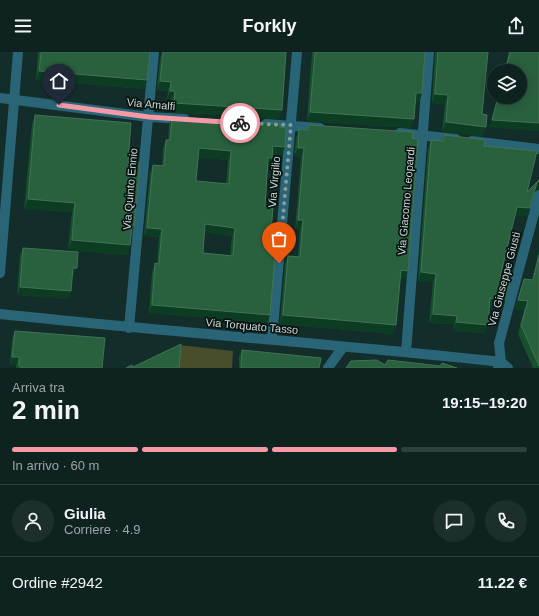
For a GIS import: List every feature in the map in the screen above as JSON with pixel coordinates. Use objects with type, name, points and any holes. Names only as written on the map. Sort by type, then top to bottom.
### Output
[{"type":"street","points":[[0,273],[18,52]]},
{"type":"street","name":"Via Quinto Ennio","points":[[129,328],[154,52]]},
{"type":"street","name":"Via Virgilio","points":[[272,339],[297,52]]},
{"type":"street","name":"Via Giacomo Leopardi","points":[[406,352],[429,52]]},
{"type":"street","name":"Via Amalfi","points":[[0,98],[149,117],[196,120]]},
{"type":"street","points":[[259,124],[330,128]]},
{"type":"street","points":[[392,132],[539,149]]},
{"type":"street","name":"Via Giuseppe Giusti","points":[[502,366],[499,343],[539,195]]},
{"type":"street","name":"Via Torquato Tasso","points":[[0,314],[129,328],[272,339],[406,352],[502,366]]},
{"type":"street","points":[[328,368],[343,347]]},
{"type":"green space","points":[[179,345],[233,351],[232,368],[174,368]]},
{"type":"building","points":[[41,52],[150,52],[147,80],[39,71]]},
{"type":"building","points":[[163,52],[286,52],[282,110],[174,103],[175,91],[170,91],[171,82],[160,81]]},
{"type":"building","points":[[315,52],[425,52],[422,93],[416,93],[414,119],[310,112]]},
{"type":"building","points":[[438,52],[488,52],[482,114],[487,115],[486,127],[446,122],[448,95],[435,94]]},
{"type":"building","points":[[510,52],[539,52],[539,123],[492,120],[496,104],[527,104],[527,64],[507,64]]},
{"type":"building","points":[[35,115],[131,123],[128,162],[140,163],[134,226],[132,226],[130,245],[72,240],[75,203],[28,199]]},
{"type":"building","points":[[172,117],[280,124],[280,127],[286,128],[285,147],[273,146],[272,158],[268,158],[265,207],[273,208],[269,254],[275,255],[270,315],[152,305],[155,263],[159,264],[162,229],[147,228],[153,165],[164,166],[166,140],[170,140]],"holes":[[[199,148],[231,151],[229,184],[196,181]],[[205,224],[235,228],[233,256],[203,253]]]},
{"type":"building","points":[[309,125],[413,132],[412,138],[418,139],[408,271],[401,270],[396,325],[283,315],[288,256],[300,257],[303,220],[298,220],[304,148],[298,148],[299,129],[308,130]]},
{"type":"building","points":[[444,135],[485,140],[484,146],[537,151],[527,192],[537,182],[530,208],[517,207],[500,277],[511,278],[505,300],[490,298],[488,325],[456,322],[457,316],[433,314],[436,274],[421,272],[431,140],[444,141]]},
{"type":"building","points":[[23,248],[78,252],[77,268],[73,268],[71,291],[20,287]]},
{"type":"building","points":[[539,255],[539,366],[521,325],[528,301],[518,300],[524,279],[533,280]]},
{"type":"building","points":[[15,331],[105,338],[102,368],[22,368],[19,366],[19,357],[12,357]]},
{"type":"building","points":[[181,344],[179,368],[126,368],[132,365],[133,367]]},
{"type":"building","points":[[242,350],[321,358],[319,368],[241,368]]},
{"type":"building","points":[[377,360],[385,365],[388,360],[440,366],[442,363],[457,368],[346,368],[351,361]]},
{"type":"way so far","points":[[240,123],[291,125],[279,263]]},
{"type":"route","points":[[59,105],[149,117],[240,123]]}]
